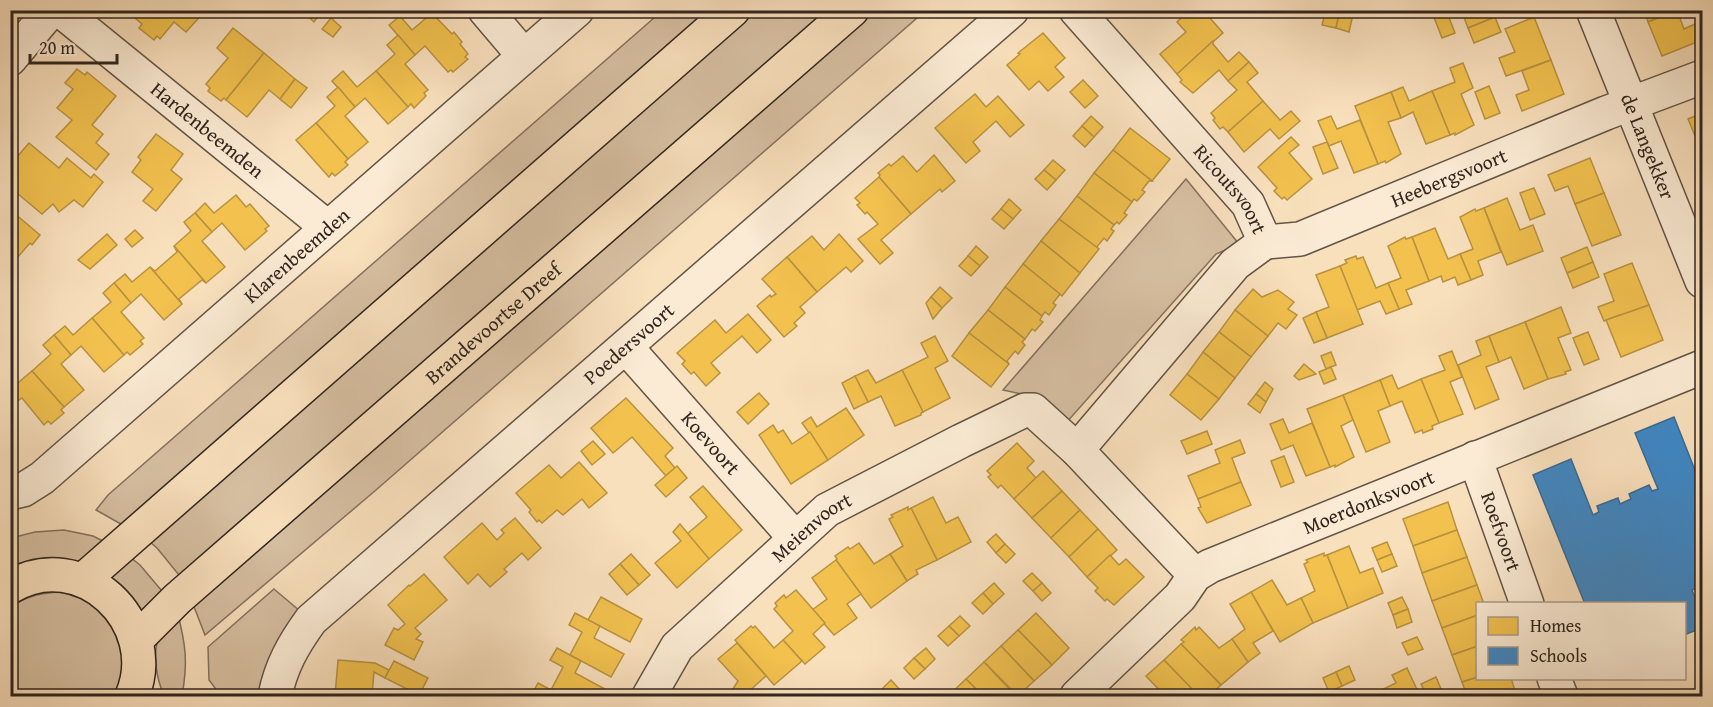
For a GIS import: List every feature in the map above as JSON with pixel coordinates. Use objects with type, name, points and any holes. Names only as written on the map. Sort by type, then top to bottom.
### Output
[{"type":"main road","points":[[82,580],[733,10]]},
{"type":"main road","name":"Brandevoortse Dreef","points":[[137,639],[177,598],[852,10]]},
{"type":"main road","points":[[10,587],[21,580],[52,575],[82,580],[107,594],[125,614],[137,639],[140,662],[137,693]]},
{"type":"street","points":[[10,59],[51,10]]},
{"type":"street","name":"Hardenbeemden","points":[[60,10],[327,227]]},
{"type":"street","points":[[484,10],[524,56]]},
{"type":"street","name":"Klarenbeemden","points":[[10,493],[22,490],[42,478],[577,10]]},
{"type":"street","name":"Poedersvoort","points":[[275,696],[279,675],[292,647],[311,620],[1012,10]]},
{"type":"street","name":"Ricoutsvoort","points":[[1076,10],[1248,204],[1265,242],[1235,264],[1077,450]]},
{"type":"street","name":"de Langekker","points":[[1593,10],[1702,281]]},
{"type":"street","name":"Heebergsvoort","points":[[1265,242],[1300,239],[1702,77]]},
{"type":"street","name":"Koevoort","points":[[626,347],[795,538]]},
{"type":"street","name":"Moerdonksvoort","points":[[1077,696],[1179,597],[1195,575],[1210,566],[1702,367]]},
{"type":"street","name":"Meienvoort","points":[[649,696],[677,647],[827,510],[1017,413],[1033,410],[1077,450]]},
{"type":"street","points":[[1077,450],[1195,575]]},
{"type":"street","name":"Roefvoort","points":[[1475,459],[1527,602]]},
{"type":"street","points":[[1555,680],[1561,696]]},
{"type":"shaded area","points":[[662,11],[724,11],[128,528],[96,510],[108,495]]},
{"type":"shaded area","points":[[745,11],[841,11],[183,580],[157,548],[143,536]]},
{"type":"shaded area","points":[[863,11],[925,11],[376,490],[205,635],[191,599]]},
{"type":"shaded area","points":[[1186,179],[1239,244],[1216,254],[1066,423],[1039,398],[1003,390]]},
{"type":"shaded area","points":[[64,530],[93,536],[109,544],[79,562],[62,561],[11,570],[11,538],[35,532]]},
{"type":"shaded area","points":[[125,553],[140,565],[167,597],[145,616],[123,587],[105,574]]},
{"type":"shaded area","points":[[274,589],[301,612],[264,696],[221,696],[209,680],[208,647]]},
{"type":"shaded area","points":[[58,592],[85,600],[106,615],[114,625],[124,650],[125,665],[116,696],[11,696],[10,608],[33,596]]},
{"type":"shaded area","points":[[177,611],[185,654],[184,684],[182,696],[164,696],[157,674],[155,658],[157,642]]},
{"type":"building: Homes","points":[[129,10],[206,10],[186,32],[174,22],[160,39],[157,36],[154,40],[139,28],[142,24],[128,12]]},
{"type":"building: Homes","points":[[306,10],[322,11],[314,22],[304,13]]},
{"type":"building: Homes","points":[[1189,10],[1203,10],[1223,33],[1177,74],[1160,54],[1186,32],[1177,22]]},
{"type":"building: Homes","points":[[1326,10],[1340,10],[1336,28],[1322,25]]},
{"type":"building: Homes","points":[[1340,10],[1354,10],[1349,32],[1336,28]]},
{"type":"building: Homes","points":[[1366,10],[1392,10],[1392,14],[1366,16]]},
{"type":"building: Homes","points":[[1392,10],[1417,10],[1417,12],[1392,14]]},
{"type":"building: Homes","points":[[1446,10],[1455,33],[1442,38],[1432,12]]},
{"type":"building: Homes","points":[[1492,10],[1495,17],[1468,28],[1462,12]]},
{"type":"building: Homes","points":[[1644,10],[1677,10],[1648,22]]},
{"type":"building: Homes","points":[[1677,10],[1684,29],[1702,21],[1702,40],[1662,56],[1648,22]]},
{"type":"building: Homes","points":[[432,13],[452,34],[454,32],[468,54],[465,57],[468,59],[453,72],[451,70],[448,72],[425,46],[415,55],[389,25],[400,16],[412,30]]},
{"type":"building: Homes","points":[[1495,17],[1501,32],[1474,43],[1468,28]]},
{"type":"building: Homes","points":[[1534,17],[1551,60],[1506,76],[1499,58],[1515,52],[1505,29]]},
{"type":"building: Homes","points":[[331,18],[341,27],[333,37],[322,29]]},
{"type":"building: Homes","points":[[233,28],[264,53],[226,100],[224,98],[221,101],[208,91],[210,88],[206,84],[228,58],[217,48]]},
{"type":"building: Homes","points":[[1043,33],[1065,58],[1055,67],[1064,77],[1048,91],[1039,81],[1029,90],[1007,65]]},
{"type":"building: Homes","points":[[398,35],[415,55],[405,64],[428,90],[424,93],[426,96],[414,108],[411,104],[408,107],[376,71],[395,54],[387,45]]},
{"type":"building: Homes","points":[[1213,41],[1228,62],[1239,52],[1249,62],[1228,81],[1219,70],[1193,93],[1180,82],[1182,80],[1177,74]]},
{"type":"building: Homes","points":[[264,53],[295,79],[280,99],[269,90],[247,117],[226,100]]},
{"type":"building: Homes","points":[[1551,60],[1564,94],[1522,111],[1516,95],[1529,90],[1522,71]]},
{"type":"building: Homes","points":[[1249,62],[1258,73],[1247,82],[1263,101],[1228,132],[1223,127],[1220,129],[1211,113],[1237,90],[1228,81]]},
{"type":"building: Homes","points":[[1463,63],[1473,88],[1461,94],[1474,125],[1455,135],[1455,133],[1450,135],[1432,91],[1455,82],[1450,68]]},
{"type":"building: Homes","points":[[77,69],[85,75],[87,72],[116,96],[92,125],[103,134],[96,143],[109,154],[96,170],[56,137],[72,120],[57,108],[73,89],[65,83]]},
{"type":"building: Homes","points":[[343,71],[357,87],[376,71],[408,107],[388,124],[365,98],[355,107],[332,81]]},
{"type":"building: Homes","points":[[295,79],[307,88],[291,108],[280,99]]},
{"type":"building: Homes","points":[[1083,80],[1098,96],[1085,108],[1070,92]]},
{"type":"building: Homes","points":[[1489,86],[1500,113],[1485,119],[1475,92]]},
{"type":"building: Homes","points":[[338,87],[355,107],[345,116],[368,142],[348,159],[316,123],[335,106],[327,97]]},
{"type":"building: Homes","points":[[1403,87],[1409,101],[1432,91],[1450,135],[1426,144],[1413,112],[1401,118],[1391,92]]},
{"type":"building: Homes","points":[[1391,92],[1401,118],[1388,122],[1401,154],[1386,163],[1385,161],[1378,164],[1355,106]]},
{"type":"building: Homes","points":[[975,94],[986,107],[998,96],[1024,125],[1010,137],[996,121],[973,142],[980,151],[966,163],[935,128]]},
{"type":"building: Homes","points":[[1263,101],[1280,120],[1291,111],[1300,121],[1279,139],[1270,129],[1244,152],[1228,132]]},
{"type":"building: Homes","points":[[1702,113],[1702,153],[1688,119]]},
{"type":"building: Homes","points":[[1091,116],[1103,127],[1094,137],[1082,126]]},
{"type":"building: Homes","points":[[1331,116],[1337,129],[1360,120],[1378,164],[1354,173],[1341,141],[1329,146],[1318,121]]},
{"type":"building: Homes","points":[[316,123],[348,159],[345,162],[348,165],[335,176],[332,173],[329,177],[296,140]]},
{"type":"building: Homes","points":[[1082,126],[1094,137],[1085,147],[1073,136]]},
{"type":"building: Homes","points":[[1130,128],[1170,159],[1152,181],[1113,150]]},
{"type":"building: Homes","points":[[156,134],[183,154],[171,170],[182,179],[156,211],[143,201],[153,189],[132,172],[141,160],[138,157]]},
{"type":"building: Homes","points":[[1291,137],[1299,145],[1289,153],[1312,179],[1287,200],[1284,197],[1282,199],[1274,191],[1277,188],[1258,167]]},
{"type":"building: Homes","points":[[1327,142],[1338,168],[1323,174],[1313,147]]},
{"type":"building: Homes","points":[[29,143],[59,168],[67,158],[91,178],[94,174],[103,182],[83,207],[74,200],[59,212],[53,204],[42,214],[18,194],[15,198],[10,194],[10,165]]},
{"type":"building: Homes","points":[[1113,150],[1152,181],[1149,181],[1142,190],[1145,192],[1137,201],[1134,199],[1132,202],[1094,173]]},
{"type":"building: Homes","points":[[934,155],[955,181],[942,192],[940,189],[911,214],[878,173],[903,156],[917,172]]},
{"type":"building: Homes","points":[[1590,158],[1604,193],[1575,204],[1568,186],[1555,191],[1548,175]]},
{"type":"building: Homes","points":[[1053,160],[1065,170],[1056,180],[1044,170]]},
{"type":"building: Homes","points":[[1044,170],[1056,180],[1047,190],[1035,179]]},
{"type":"building: Homes","points":[[1094,173],[1132,202],[1124,213],[1127,215],[1119,224],[1117,222],[1114,225],[1077,196]]},
{"type":"building: Homes","points":[[879,177],[911,214],[881,240],[893,253],[880,264],[858,239],[878,224],[857,205],[860,203],[855,198]]},
{"type":"building: Homes","points":[[1534,188],[1545,214],[1530,220],[1520,193]]},
{"type":"building: Homes","points":[[1604,193],[1621,235],[1592,246],[1575,204]]},
{"type":"building: Homes","points":[[236,195],[246,207],[250,204],[269,226],[265,229],[267,231],[245,250],[222,223],[212,232],[195,213],[205,203],[214,213]]},
{"type":"building: Homes","points":[[1077,196],[1114,225],[1111,229],[1114,231],[1107,241],[1104,238],[1096,248],[1059,219]]},
{"type":"building: Homes","points":[[1507,198],[1520,230],[1533,225],[1543,251],[1507,265],[1484,208]]},
{"type":"building: Homes","points":[[1009,199],[1021,210],[1013,219],[1001,209]]},
{"type":"building: Homes","points":[[1484,208],[1501,252],[1478,261],[1483,275],[1471,280],[1460,254],[1473,249],[1460,217],[1475,209],[1476,211]]},
{"type":"building: Homes","points":[[1001,209],[1013,219],[1004,229],[992,219]]},
{"type":"building: Homes","points":[[14,213],[40,235],[10,266],[10,217]]},
{"type":"building: Homes","points":[[195,213],[212,232],[202,241],[225,267],[206,283],[174,246],[191,231],[184,222]]},
{"type":"building: Homes","points":[[1059,219],[1099,249],[1080,273],[1041,241]]},
{"type":"building: Homes","points":[[1435,228],[1448,259],[1460,254],[1471,280],[1458,285],[1455,277],[1443,282],[1441,276],[1429,281],[1412,237]]},
{"type":"building: Homes","points":[[135,230],[143,238],[132,247],[125,239]]},
{"type":"building: Homes","points":[[107,234],[117,245],[90,269],[78,260]]},
{"type":"building: Homes","points":[[839,234],[863,261],[851,272],[846,267],[817,292],[787,257],[812,236],[824,250]]},
{"type":"building: Homes","points":[[1405,237],[1406,239],[1412,237],[1429,281],[1406,290],[1412,304],[1399,309],[1388,283],[1401,278],[1388,246]]},
{"type":"building: Homes","points":[[1041,241],[1080,273],[1062,296],[1023,264]]},
{"type":"building: Homes","points":[[174,246],[206,283],[202,280],[179,299],[182,304],[150,267],[155,271],[177,252]]},
{"type":"building: Homes","points":[[976,246],[988,257],[980,266],[968,256]]},
{"type":"building: Homes","points":[[1587,247],[1593,262],[1567,273],[1561,258]]},
{"type":"building: Homes","points":[[968,256],[980,266],[971,276],[959,266]]},
{"type":"building: Homes","points":[[1356,256],[1357,259],[1363,257],[1376,288],[1388,283],[1399,309],[1386,314],[1380,301],[1357,310],[1340,266],[1347,263],[1345,260]]},
{"type":"building: Homes","points":[[787,257],[817,292],[800,307],[805,313],[794,323],[797,326],[784,337],[757,306],[770,295],[771,297],[776,294],[762,279]]},
{"type":"building: Homes","points":[[1593,262],[1599,277],[1573,288],[1567,273]]},
{"type":"building: Homes","points":[[1632,263],[1649,305],[1621,317],[1620,315],[1604,321],[1598,307],[1614,301],[1604,274]]},
{"type":"building: Homes","points":[[1023,264],[1060,294],[1053,303],[1056,305],[1049,315],[1045,312],[1042,316],[1005,287]]},
{"type":"building: Homes","points":[[1340,266],[1363,324],[1327,338],[1316,312],[1329,307],[1316,275]]},
{"type":"building: Homes","points":[[150,267],[182,304],[164,320],[141,294],[131,303],[114,283],[125,274],[132,282]]},
{"type":"building: Homes","points":[[114,283],[131,303],[121,312],[144,338],[140,341],[143,344],[130,355],[127,352],[124,355],[92,318],[111,302],[103,293]]},
{"type":"building: Homes","points":[[940,287],[952,298],[942,308],[931,297]]},
{"type":"building: Homes","points":[[1005,287],[1042,316],[1040,320],[1043,322],[1035,331],[1032,329],[1025,339],[988,310]]},
{"type":"building: Homes","points":[[1253,289],[1262,297],[1278,290],[1294,302],[1288,309],[1297,315],[1286,329],[1278,323],[1268,336],[1235,310]]},
{"type":"building: Homes","points":[[931,297],[942,308],[933,319],[926,303]]},
{"type":"building: Homes","points":[[1649,305],[1663,340],[1621,357],[1606,320]]},
{"type":"building: Homes","points":[[1561,307],[1571,333],[1558,338],[1571,370],[1565,372],[1566,374],[1548,379],[1525,322]]},
{"type":"building: Homes","points":[[988,310],[1025,339],[1022,342],[1025,345],[1018,354],[1015,351],[1007,361],[1009,364],[969,333]]},
{"type":"building: Homes","points":[[1235,310],[1268,336],[1251,357],[1219,332]]},
{"type":"building: Homes","points":[[1316,312],[1327,338],[1314,343],[1303,318]]},
{"type":"building: Homes","points":[[748,314],[771,340],[757,353],[742,336],[711,363],[720,373],[706,386],[694,372],[691,374],[682,364],[685,361],[677,353],[715,320],[726,333]]},
{"type":"building: Homes","points":[[92,318],[124,355],[104,372],[81,346],[71,355],[54,335],[65,326],[73,335]]},
{"type":"building: Homes","points":[[1525,322],[1548,379],[1524,389],[1511,357],[1499,362],[1489,336]]},
{"type":"building: Homes","points":[[1219,332],[1251,357],[1235,378],[1203,352]]},
{"type":"building: Homes","points":[[1588,332],[1599,359],[1584,365],[1573,338]]},
{"type":"building: Homes","points":[[969,333],[1009,364],[991,387],[952,356]]},
{"type":"building: Homes","points":[[54,335],[71,355],[61,364],[84,390],[64,407],[32,371],[51,354],[43,345]]},
{"type":"building: Homes","points":[[935,336],[948,361],[935,368],[950,398],[923,412],[902,370],[928,357],[921,343]]},
{"type":"building: Homes","points":[[1489,336],[1499,362],[1486,367],[1499,399],[1475,409],[1458,365],[1481,355],[1476,341]]},
{"type":"building: Homes","points":[[1452,351],[1462,377],[1450,382],[1463,414],[1439,423],[1421,379],[1445,370],[1439,356]]},
{"type":"building: Homes","points":[[1203,352],[1235,378],[1219,399],[1187,374]]},
{"type":"building: Homes","points":[[1331,352],[1336,365],[1326,369],[1321,356]]},
{"type":"building: Homes","points":[[1304,364],[1316,374],[1299,380],[1294,376]]},
{"type":"building: Homes","points":[[1331,367],[1336,379],[1324,384],[1319,372]]},
{"type":"building: Homes","points":[[868,370],[876,383],[902,370],[923,412],[921,415],[895,426],[881,396],[868,402],[855,376]]},
{"type":"building: Homes","points":[[32,371],[64,407],[61,410],[64,413],[51,424],[48,421],[44,425],[22,398],[10,406],[10,384],[13,387]]},
{"type":"building: Homes","points":[[1187,374],[1219,399],[1201,420],[1170,395]]},
{"type":"building: Homes","points":[[1392,375],[1398,389],[1421,379],[1439,423],[1432,426],[1433,429],[1415,433],[1402,401],[1390,406],[1380,380]]},
{"type":"building: Homes","points":[[855,376],[868,402],[854,409],[842,383]]},
{"type":"building: Homes","points":[[1380,380],[1390,406],[1378,411],[1390,442],[1366,452],[1343,395]]},
{"type":"building: Homes","points":[[1265,382],[1273,389],[1266,402],[1256,394]]},
{"type":"building: Homes","points":[[759,393],[769,404],[748,424],[737,412]]},
{"type":"building: Homes","points":[[1256,394],[1266,402],[1260,413],[1248,404]]},
{"type":"building: Homes","points":[[1343,395],[1353,420],[1341,426],[1354,457],[1335,467],[1335,465],[1330,467],[1307,409]]},
{"type":"building: Homes","points":[[626,398],[673,448],[665,456],[675,468],[666,476],[632,437],[613,453],[591,428]]},
{"type":"building: Homes","points":[[846,408],[864,435],[828,460],[802,423],[811,417],[817,427]]},
{"type":"building: Homes","points":[[1283,419],[1289,433],[1312,423],[1330,467],[1306,476],[1293,445],[1281,450],[1270,424]]},
{"type":"building: Homes","points":[[773,425],[778,433],[783,430],[792,444],[810,432],[828,460],[791,484],[759,435]]},
{"type":"building: Homes","points":[[1207,431],[1212,444],[1187,454],[1181,441]]},
{"type":"building: Homes","points":[[1240,440],[1245,453],[1232,458],[1241,482],[1198,499],[1188,476],[1220,463],[1215,450]]},
{"type":"building: Homes","points":[[593,441],[605,454],[592,465],[581,451]]},
{"type":"building: Homes","points":[[1017,443],[1034,461],[1027,468],[1036,478],[1014,499],[1001,485],[998,488],[988,477],[991,475],[987,471]]},
{"type":"building: Homes","points":[[1284,456],[1294,482],[1281,487],[1271,461]]},
{"type":"building: Homes","points":[[579,462],[607,493],[589,508],[582,499],[563,515],[557,510],[542,523],[539,520],[537,522],[529,512],[531,510],[516,493],[549,465],[561,478]]},
{"type":"building: Homes","points":[[677,466],[687,478],[666,497],[655,485]]},
{"type":"building: Homes","points":[[1043,471],[1062,491],[1032,518],[1014,499]]},
{"type":"building: Homes","points":[[1241,482],[1251,505],[1207,523],[1198,508],[1201,507],[1198,499]]},
{"type":"building: Homes","points":[[703,486],[742,530],[709,559],[687,534],[707,517],[690,497]]},
{"type":"building: Homes","points":[[1062,491],[1080,510],[1051,538],[1032,518]]},
{"type":"building: Homes","points":[[933,497],[946,523],[958,517],[971,542],[937,560],[911,508]]},
{"type":"building: Homes","points":[[1448,502],[1457,530],[1413,546],[1403,519]]},
{"type":"building: Homes","points":[[908,507],[908,510],[911,508],[937,560],[916,570],[918,574],[907,581],[890,554],[903,546],[889,519],[893,517],[891,515]]},
{"type":"building: Homes","points":[[1080,510],[1098,529],[1069,557],[1051,538]]},
{"type":"building: Homes","points":[[515,518],[541,548],[528,560],[522,553],[504,569],[507,572],[490,587],[478,574],[468,584],[444,557],[482,523],[497,540],[504,533],[501,530]]},
{"type":"building: Homes","points":[[680,524],[709,559],[677,588],[655,563],[681,541],[673,532]]},
{"type":"building: Homes","points":[[1098,529],[1117,550],[1087,577],[1069,557]]},
{"type":"building: Homes","points":[[1457,530],[1467,557],[1422,573],[1413,546]]},
{"type":"building: Homes","points":[[996,534],[1005,544],[996,553],[987,542]]},
{"type":"building: Homes","points":[[1387,542],[1392,554],[1377,560],[1372,548]]},
{"type":"building: Homes","points":[[859,543],[874,564],[890,554],[907,581],[871,608],[835,556]]},
{"type":"building: Homes","points":[[1005,544],[1015,554],[1006,563],[996,553]]},
{"type":"building: Homes","points":[[1349,546],[1360,573],[1373,568],[1383,593],[1348,608],[1327,555]]},
{"type":"building: Homes","points":[[1324,553],[1324,556],[1327,555],[1348,608],[1313,623],[1301,598],[1315,591],[1304,564],[1308,562],[1306,560]]},
{"type":"building: Homes","points":[[631,554],[650,575],[639,585],[620,564]]},
{"type":"building: Homes","points":[[1392,554],[1397,566],[1382,572],[1377,560]]},
{"type":"building: Homes","points":[[1110,555],[1119,565],[1126,559],[1144,577],[1114,605],[1107,599],[1105,601],[1095,591],[1098,588],[1087,577]]},
{"type":"building: Homes","points":[[1467,557],[1477,585],[1432,601],[1422,573]]},
{"type":"building: Homes","points":[[836,560],[861,594],[847,604],[857,618],[834,635],[812,610],[827,599],[812,578]]},
{"type":"building: Homes","points":[[620,564],[639,585],[627,595],[609,574]]},
{"type":"building: Homes","points":[[1032,573],[1042,583],[1033,591],[1023,581]]},
{"type":"building: Homes","points":[[424,574],[447,600],[415,628],[421,634],[416,639],[423,642],[414,660],[385,645],[394,628],[398,630],[405,624],[388,605]]},
{"type":"building: Homes","points":[[1272,580],[1287,605],[1301,598],[1313,623],[1280,642],[1251,592]]},
{"type":"building: Homes","points":[[994,583],[1004,594],[993,604],[983,593]]},
{"type":"building: Homes","points":[[1042,583],[1051,593],[1042,601],[1033,591]]},
{"type":"building: Homes","points":[[1477,585],[1483,602],[1476,602],[1476,616],[1442,628],[1432,601]]},
{"type":"building: Homes","points":[[796,590],[825,623],[813,634],[825,647],[805,664],[783,640],[793,631],[774,609],[777,606],[775,603],[784,595],[786,598]]},
{"type":"building: Homes","points":[[1251,592],[1273,631],[1253,643],[1260,653],[1248,662],[1232,639],[1245,629],[1230,604]]},
{"type":"building: Homes","points":[[983,593],[993,604],[983,614],[972,603]]},
{"type":"building: Homes","points":[[601,597],[642,619],[630,642],[588,620]]},
{"type":"building: Homes","points":[[1402,597],[1408,609],[1393,615],[1388,603]]},
{"type":"building: Homes","points":[[1408,609],[1412,622],[1397,628],[1393,615]]},
{"type":"building: Homes","points":[[575,613],[600,626],[594,638],[624,654],[611,677],[570,655],[582,632],[569,625]]},
{"type":"building: Homes","points":[[1036,613],[1069,648],[1052,665],[1018,630]]},
{"type":"building: Homes","points":[[960,616],[970,626],[959,636],[949,626]]},
{"type":"building: Homes","points":[[1476,616],[1476,647],[1452,655],[1442,628]]},
{"type":"building: Homes","points":[[751,626],[753,628],[755,626],[774,648],[783,640],[802,661],[774,685],[735,640]]},
{"type":"building: Homes","points":[[949,626],[959,636],[948,646],[938,636]]},
{"type":"building: Homes","points":[[1195,627],[1196,630],[1199,627],[1219,648],[1232,639],[1248,662],[1221,685],[1181,644],[1184,642],[1181,640]]},
{"type":"building: Homes","points":[[1018,630],[1052,665],[1034,681],[1001,646]]},
{"type":"building: Homes","points":[[1417,637],[1423,649],[1408,655],[1402,643]]},
{"type":"building: Homes","points":[[737,643],[766,676],[748,692],[755,696],[729,695],[738,681],[718,659]]},
{"type":"building: Homes","points":[[1181,644],[1221,685],[1209,696],[1198,696],[1164,660]]},
{"type":"building: Homes","points":[[1001,646],[1034,681],[1018,696],[984,662]]},
{"type":"building: Homes","points":[[1476,647],[1476,678],[1462,682],[1452,655]]},
{"type":"building: Homes","points":[[557,648],[581,661],[575,673],[605,689],[601,696],[563,696],[551,690],[563,667],[550,660]]},
{"type":"building: Homes","points":[[926,648],[935,659],[925,669],[914,658]]},
{"type":"building: Homes","points":[[914,658],[925,669],[914,679],[904,668]]},
{"type":"building: Homes","points":[[338,660],[375,663],[389,670],[385,678],[374,672],[372,696],[335,696]]},
{"type":"building: Homes","points":[[1164,660],[1195,692],[1190,696],[1165,696],[1146,676]]},
{"type":"building: Homes","points":[[394,661],[428,678],[419,695],[385,678]]},
{"type":"building: Homes","points":[[984,662],[1016,696],[983,696],[966,679]]},
{"type":"building: Homes","points":[[1349,666],[1355,680],[1342,686],[1336,672]]},
{"type":"building: Homes","points":[[1407,668],[1420,696],[1374,696],[1373,694],[1396,683],[1392,675]]},
{"type":"building: Homes","points":[[1336,672],[1342,686],[1329,692],[1323,678]]},
{"type":"building: Homes","points":[[1436,677],[1441,689],[1427,696],[1421,684]]},
{"type":"building: Homes","points":[[1476,678],[1476,680],[1512,680],[1516,694],[1467,696],[1462,682]]},
{"type":"building: Homes","points":[[966,679],[983,696],[949,695]]},
{"type":"building: Homes","points":[[891,680],[901,691],[895,696],[886,696],[881,690]]},
{"type":"building: Homes","points":[[538,683],[562,696],[531,696]]},
{"type":"building: Homes","points":[[1441,689],[1445,696],[1427,696]]},
{"type":"building: Schools","points":[[1674,417],[1702,488],[1702,586],[1692,590],[1702,616],[1702,628],[1686,634],[1686,602],[1584,602],[1533,475],[1571,459],[1593,515],[1599,512],[1597,506],[1618,498],[1620,504],[1631,499],[1629,494],[1649,485],[1652,491],[1658,489],[1635,433]]}]
